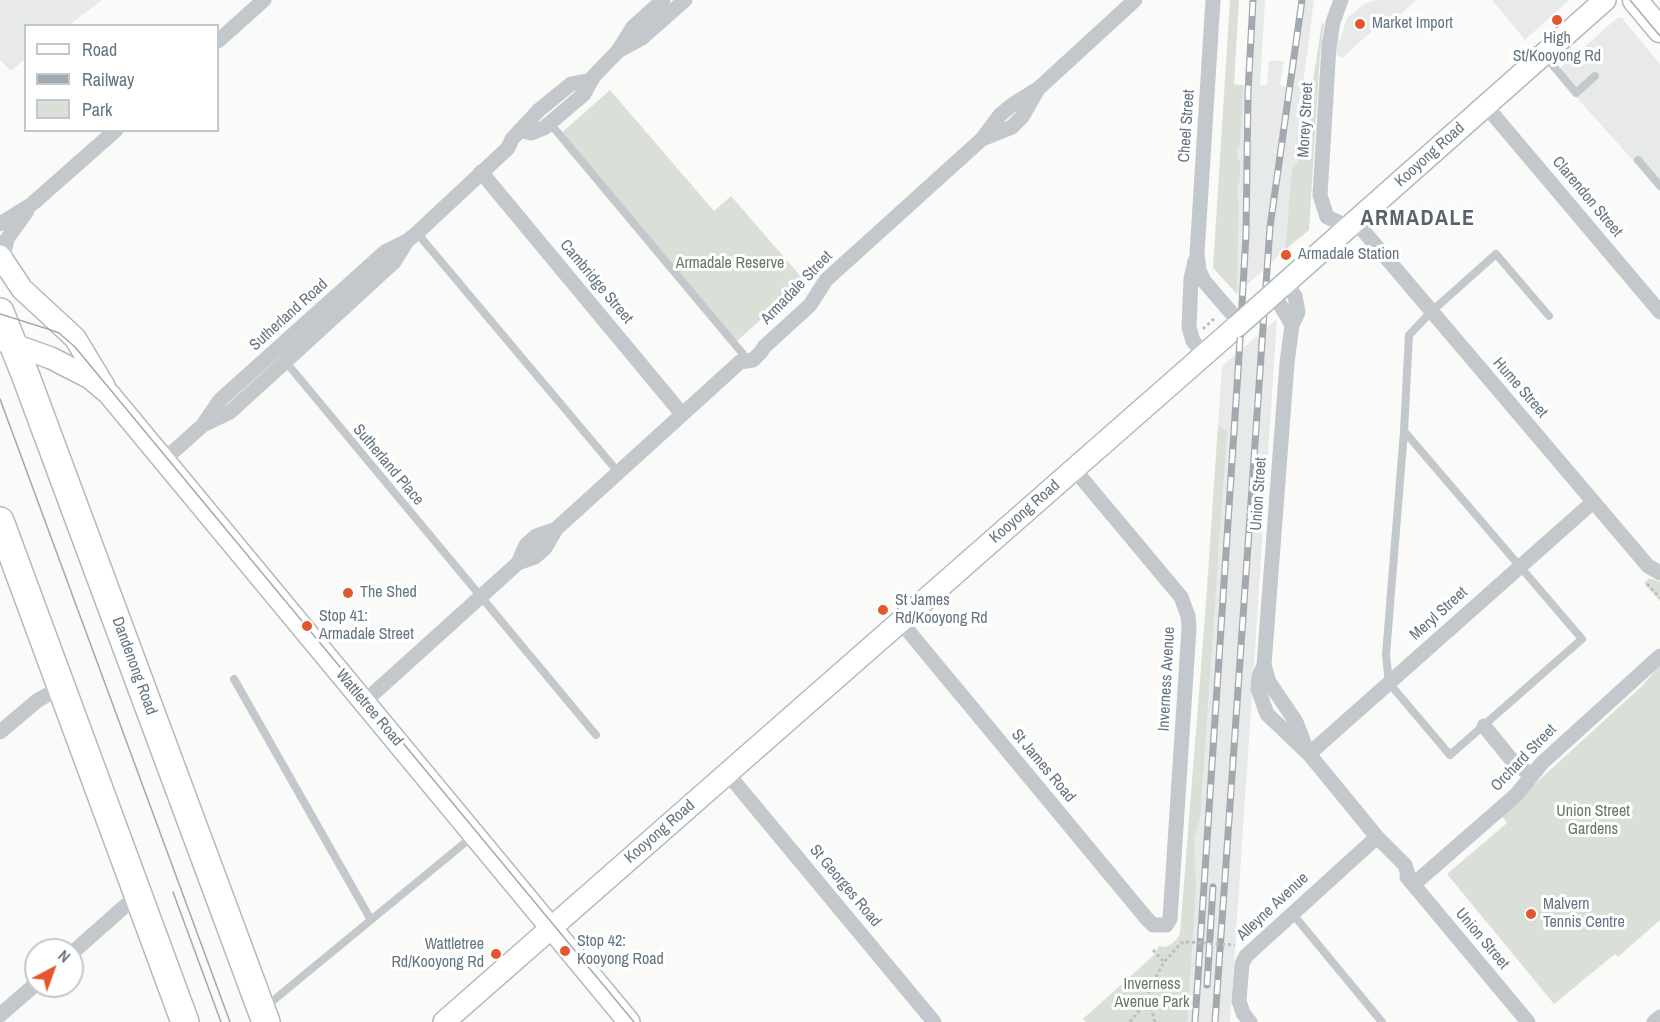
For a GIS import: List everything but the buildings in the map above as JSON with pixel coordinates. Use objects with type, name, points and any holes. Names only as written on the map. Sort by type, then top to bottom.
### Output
[{"type":"highway","name":"Dandenong Road","points":[[0,312],[7,342],[264,1016]]},
{"type":"highway","points":[[0,521],[185,1022]]},
{"type":"main road","points":[[1635,0],[1660,30]]},
{"type":"street","points":[[219,40],[264,0]]},
{"type":"street","name":"Sutherland Road","points":[[520,130],[537,132],[550,124],[584,94],[592,80],[618,51],[633,27],[663,0]]},
{"type":"street","name":"Sutherland Road","points":[[618,51],[642,38],[685,0]]},
{"type":"street","name":"Armadale Street","points":[[364,702],[518,563],[536,557],[546,548],[556,529],[740,362],[753,360],[810,305],[826,280],[982,139],[1012,127],[1022,117],[1039,88],[1135,0]]},
{"type":"street","name":"Cheel Street","points":[[1204,354],[1193,341],[1189,327],[1191,279],[1197,254],[1213,0]]},
{"type":"street","name":"Morey Street","points":[[1341,0],[1333,22],[1329,46],[1320,195],[1327,217],[1352,224]]},
{"type":"street","name":"Kooyong Road","points":[[453,1017],[551,928],[1204,354],[1233,320],[1282,291],[1352,224],[1605,0]]},
{"type":"street","name":"Sutherland Road","points":[[164,460],[203,425],[220,400],[280,356],[384,252],[412,237],[508,148],[520,130],[539,111],[571,84],[592,80]]},
{"type":"street","name":"Clarendon Street","points":[[1486,106],[1660,312]]},
{"type":"street","points":[[0,224],[32,204],[114,132]]},
{"type":"street","name":"Cambridge Street","points":[[481,172],[682,414]]},
{"type":"street","points":[[12,274],[5,260],[5,247],[11,232],[32,204]]},
{"type":"street","name":"Hume Street","points":[[1352,224],[1654,570]]},
{"type":"street","name":"Cheel Street","points":[[1197,254],[1203,281],[1233,320]]},
{"type":"street","name":"Wattletree Road","points":[[0,256],[26,293],[75,338],[109,394],[629,1022]]},
{"type":"street","name":"Union Street","points":[[1282,291],[1295,296],[1298,312],[1292,325],[1287,363],[1264,665],[1269,682],[1296,722],[1308,754],[1380,841],[1398,871],[1411,881],[1528,1022]]},
{"type":"street","name":"Wattletree Road","points":[[7,342],[51,358],[90,378],[109,394]]},
{"type":"street","name":"Inverness Avenue","points":[[1074,469],[1181,597],[1188,616],[1170,919],[1162,927]]},
{"type":"street","name":"Meryl Street","points":[[1308,754],[1593,502]]},
{"type":"street","name":"St James Road","points":[[900,621],[1147,920],[1162,927]]},
{"type":"street","name":"Orchard Street","points":[[1411,881],[1516,795],[1570,736],[1660,656]]},
{"type":"street","points":[[0,732],[38,700],[62,687]]},
{"type":"street","points":[[1484,726],[1515,764],[1532,775]]},
{"type":"street","name":"St Georges Road","points":[[727,773],[934,1022]]},
{"type":"street","name":"Alleyne Avenue","points":[[1248,1021],[1239,1001],[1244,959],[1292,913],[1380,841]]},
{"type":"street","points":[[84,942],[125,906],[141,900]]},
{"type":"street","points":[[0,1015],[24,994]]},
{"type":"street","points":[[1654,1022],[1660,1017]]},
{"type":"lane","points":[[1544,55],[1576,93],[1595,76]]},
{"type":"lane","points":[[539,111],[749,360]]},
{"type":"lane","points":[[1638,160],[1660,186]]},
{"type":"lane","points":[[412,237],[618,472]]},
{"type":"lane","points":[[1404,431],[1582,639],[1450,755],[1389,683],[1386,655],[1404,431],[1409,335],[1431,312],[1496,254],[1550,316]]},
{"type":"lane","name":"Sutherland Place","points":[[280,356],[596,735]]},
{"type":"lane","points":[[234,679],[371,920]]},
{"type":"lane","points":[[264,1016],[371,920],[474,835]]},
{"type":"lane","points":[[1292,913],[1382,1022]]},
{"type":"path","points":[[1199,333],[1233,320]]},
{"type":"path","points":[[1646,582],[1660,598]]},
{"type":"path","points":[[1177,939],[1184,942],[1235,945]]},
{"type":"path","points":[[1130,1022],[1148,999],[1153,981],[1164,962],[1184,942]]},
{"type":"path","points":[[1153,950],[1164,962]]},
{"type":"path","points":[[1148,999],[1155,1022]]},
{"type":"shaded area","points":[[0,0],[102,0],[70,24],[24,24],[24,60],[11,71],[0,60]]},
{"type":"shaded area","points":[[1250,0],[1265,0],[1260,85],[1267,85],[1269,61],[1284,61],[1280,85],[1287,87],[1299,0],[1314,0],[1303,85],[1306,86],[1295,151],[1298,154],[1297,163],[1292,167],[1285,250],[1237,294],[1239,204],[1237,190],[1240,180],[1240,161],[1237,158],[1237,149],[1243,85],[1245,85]]},
{"type":"shaded area","points":[[1377,0],[1416,0],[1386,28],[1381,23],[1342,58],[1335,54],[1337,38],[1340,40],[1347,18],[1364,4]]},
{"type":"shaded area","points":[[1492,0],[1569,0],[1525,40]]},
{"type":"shaded area","points":[[1617,18],[1622,18],[1660,64],[1660,191],[1555,73]]},
{"type":"shaded area","points":[[1277,319],[1230,1022],[1177,1022],[1222,366]]},
{"type":"green space","points":[[1230,0],[1239,0],[1234,84],[1243,85],[1240,145],[1237,149],[1237,158],[1240,161],[1240,180],[1237,190],[1239,204],[1237,294],[1213,268]]},
{"type":"green space","points":[[1322,23],[1324,24],[1309,230],[1285,250],[1292,167],[1297,163],[1298,154],[1295,151],[1306,86],[1312,87]]},
{"type":"green space","name":"Armadale Reserve","points":[[610,90],[714,211],[731,196],[804,280],[736,342],[559,135]]},
{"type":"green space","name":"Inverness Avenue Park","points":[[1218,426],[1227,431],[1200,818],[1194,838],[1196,889],[1187,1022],[1086,1022],[1083,1019],[1154,955],[1159,946],[1170,945],[1180,933]]},
{"type":"green space","points":[[1649,578],[1660,582],[1660,601],[1644,583]]},
{"type":"green space","name":"Union Street Gardens","points":[[1660,665],[1660,920],[1618,957],[1615,954],[1554,1004],[1447,874],[1507,823],[1501,815],[1643,685]]},
{"type":"tram line","points":[[1630,0],[1660,36]]},
{"type":"tram line","points":[[0,314],[59,333],[75,347],[634,1022]]},
{"type":"tram line","points":[[0,399],[230,1022]]},
{"type":"tram line","points":[[173,892],[221,1022]]},
{"type":"railway","points":[[1195,1022],[1246,235],[1248,93],[1253,0]]},
{"type":"railway","points":[[1215,1022],[1270,227],[1302,0]]},
{"type":"railway","points":[[1207,985],[1213,887]]},
{"type":"place","name":"High St/Kooyong Rd","points":[[1557,20]]},
{"type":"place","name":"Market Import","points":[[1360,24]]},
{"type":"place","name":"Armadale Station","points":[[1286,255]]},
{"type":"place","name":"The Shed","points":[[348,593]]},
{"type":"place","name":"St James Rd/Kooyong Rd","points":[[883,610]]},
{"type":"place","name":"Stop 41: Armadale Street","points":[[307,626]]},
{"type":"place","name":"Malvern Tennis Centre","points":[[1531,914]]},
{"type":"place","name":"Stop 42: Kooyong Road","points":[[565,951]]},
{"type":"place","name":"Wattletree Rd/Kooyong Rd","points":[[496,954]]},
{"type":"district","name":"ARMADALE","points":[[1418,219]]}]
